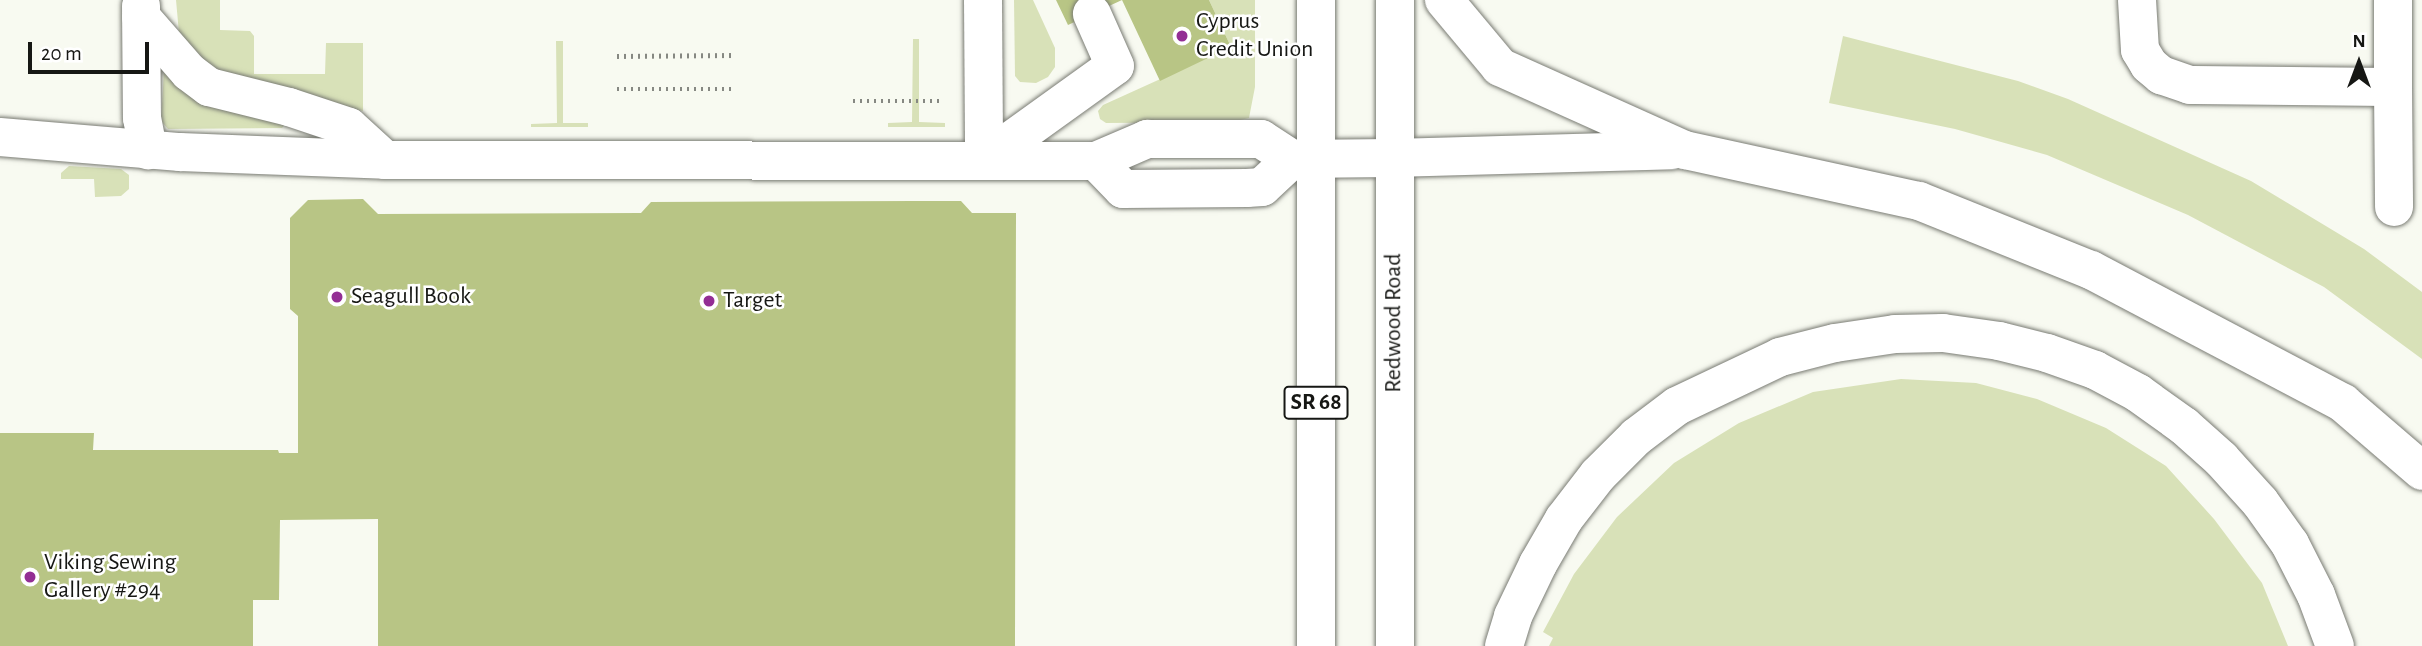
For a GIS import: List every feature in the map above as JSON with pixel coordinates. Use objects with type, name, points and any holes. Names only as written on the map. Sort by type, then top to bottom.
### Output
[{"type":"main road","points":[[983,0],[984,160]]},
{"type":"main road","name":"SR 68","points":[[1315,0],[1304,160],[1316,646]]},
{"type":"main road","name":"Redwood Road","points":[[1395,0],[1395,646]]},
{"type":"main road","points":[[1444,0],[1500,67],[1685,150],[1919,201],[2091,270],[2343,403],[2422,471]]},
{"type":"main road","points":[[2137,0],[2140,50],[2149,65],[2161,75],[2190,85],[2393,87]]},
{"type":"main road","points":[[2393,0],[2394,207]]},
{"type":"main road","points":[[141,8],[142,118],[148,150]]},
{"type":"main road","points":[[141,8],[189,72],[209,87],[289,107],[349,127],[385,160]]},
{"type":"main road","points":[[984,160],[1115,66],[1092,14]]},
{"type":"main road","points":[[0,137],[148,150],[385,160],[1096,161],[1147,139],[1261,139],[1304,160],[1476,153],[1685,150]]},
{"type":"main road","points":[[1096,161],[1123,189],[1262,187],[1304,160]]},
{"type":"main road","points":[[1504,646],[1513,616],[1564,519],[1636,437],[1677,406],[1780,357],[1835,343],[1895,334],[1943,333],[1999,341],[2095,370],[2138,393],[2184,426],[2221,459],[2260,502],[2290,544],[2316,595],[2335,646]]},
{"type":"path","points":[[617,56],[735,55]]},
{"type":"path","points":[[617,89],[735,89]]},
{"type":"path","points":[[853,101],[984,101]]},
{"type":"green space","points":[[176,0],[220,0],[220,30],[250,31],[254,36],[254,74],[325,74],[326,43],[363,43],[363,111],[224,81],[179,33]]},
{"type":"green space","points":[[1014,0],[1033,0],[1055,48],[1055,67],[1048,77],[1036,83],[1020,82],[1015,76]]},
{"type":"green space","points":[[1209,0],[1255,0],[1255,87],[1249,118],[1232,122],[1106,123],[1100,119],[1098,111],[1103,105],[1231,47]]},
{"type":"green space","points":[[1843,36],[2018,81],[2068,99],[2251,181],[2364,249],[2422,292],[2422,359],[2324,287],[2188,215],[2047,155],[1955,129],[1829,103]]},
{"type":"green space","points":[[913,39],[919,39],[919,122],[945,123],[945,127],[888,127],[888,123],[912,122]]},
{"type":"green space","points":[[556,41],[563,41],[563,123],[588,123],[588,127],[531,127],[531,124],[557,123]]},
{"type":"green space","points":[[164,71],[286,123],[282,128],[168,129],[161,121]]},
{"type":"green space","points":[[69,166],[121,169],[129,175],[129,189],[121,196],[95,197],[94,179],[61,179],[61,173]]},
{"type":"green space","points":[[1901,379],[1976,383],[2037,399],[2106,428],[2166,466],[2214,519],[2262,583],[2288,646],[1549,646],[1553,638],[1543,632],[1574,574],[1617,517],[1674,463],[1739,423],[1813,392]]},
{"type":"building","points":[[1056,0],[1122,0],[1068,25]]},
{"type":"building","name":"Cyprus Credit Union","points":[[1122,0],[1209,0],[1231,47],[1160,81]]},
{"type":"building","points":[[363,199],[378,214],[641,213],[651,202],[916,201],[961,201],[972,213],[1016,213],[1015,646],[378,646],[378,519],[280,520],[279,600],[253,600],[253,646],[0,646],[0,433],[94,433],[93,450],[278,450],[279,453],[298,453],[298,316],[290,309],[290,218],[308,200]]},
{"type":"place","name":"Cyprus Credit Union","points":[[1182,36]]},
{"type":"place","name":"Seagull Book","points":[[337,297]]},
{"type":"place","name":"Target","points":[[709,301]]},
{"type":"place","name":"Viking Sewing Gallery #294","points":[[30,577]]}]
